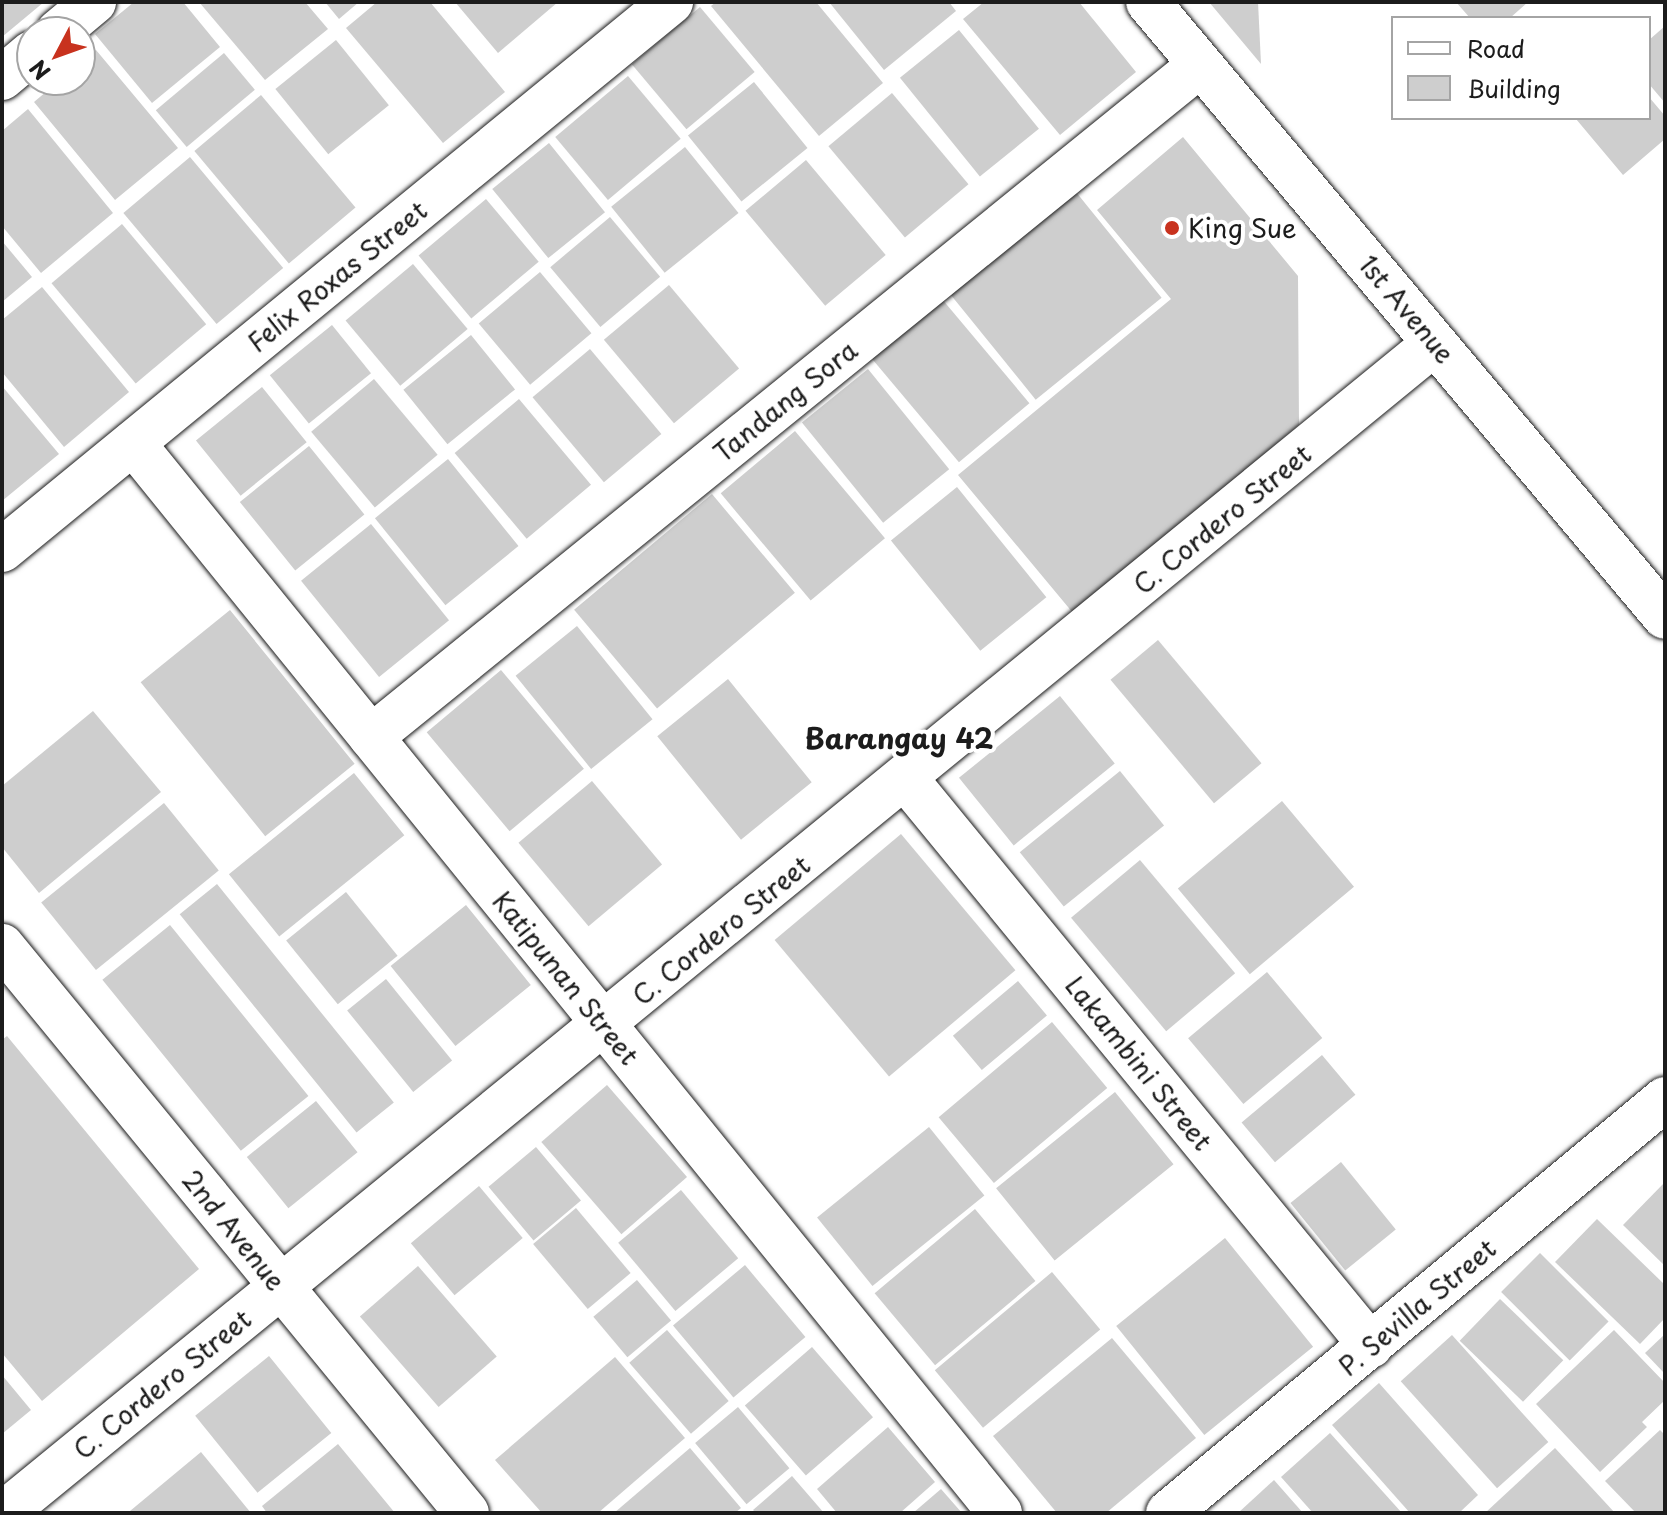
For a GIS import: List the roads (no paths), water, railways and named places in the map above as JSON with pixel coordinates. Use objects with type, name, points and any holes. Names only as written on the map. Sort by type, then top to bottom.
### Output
[{"type":"street","points":[[77,16],[94,2]]},
{"type":"street","name":"Felix Roxas Street","points":[[2,550],[671,2]]},
{"type":"street","name":"1st Avenue","points":[[1148,2],[1665,617]]},
{"type":"street","name":"Tandang Sora","points":[[371,737],[1200,65]]},
{"type":"street","name":"C. Cordero Street","points":[[4,1513],[906,779],[1435,343]]},
{"type":"street","name":"Katipunan Street","points":[[133,443],[1000,1513]]},
{"type":"street","name":"Lakambini Street","points":[[906,779],[1371,1346]]},
{"type":"street","name":"2nd Avenue","points":[[2,946],[467,1513]]},
{"type":"street","name":"P. Sevilla Street","points":[[1168,1513],[1665,1099]]},
{"type":"place","name":"King Sue","points":[[1172,228]]},
{"type":"district","name":"Barangay 42","points":[[899,738]]}]
